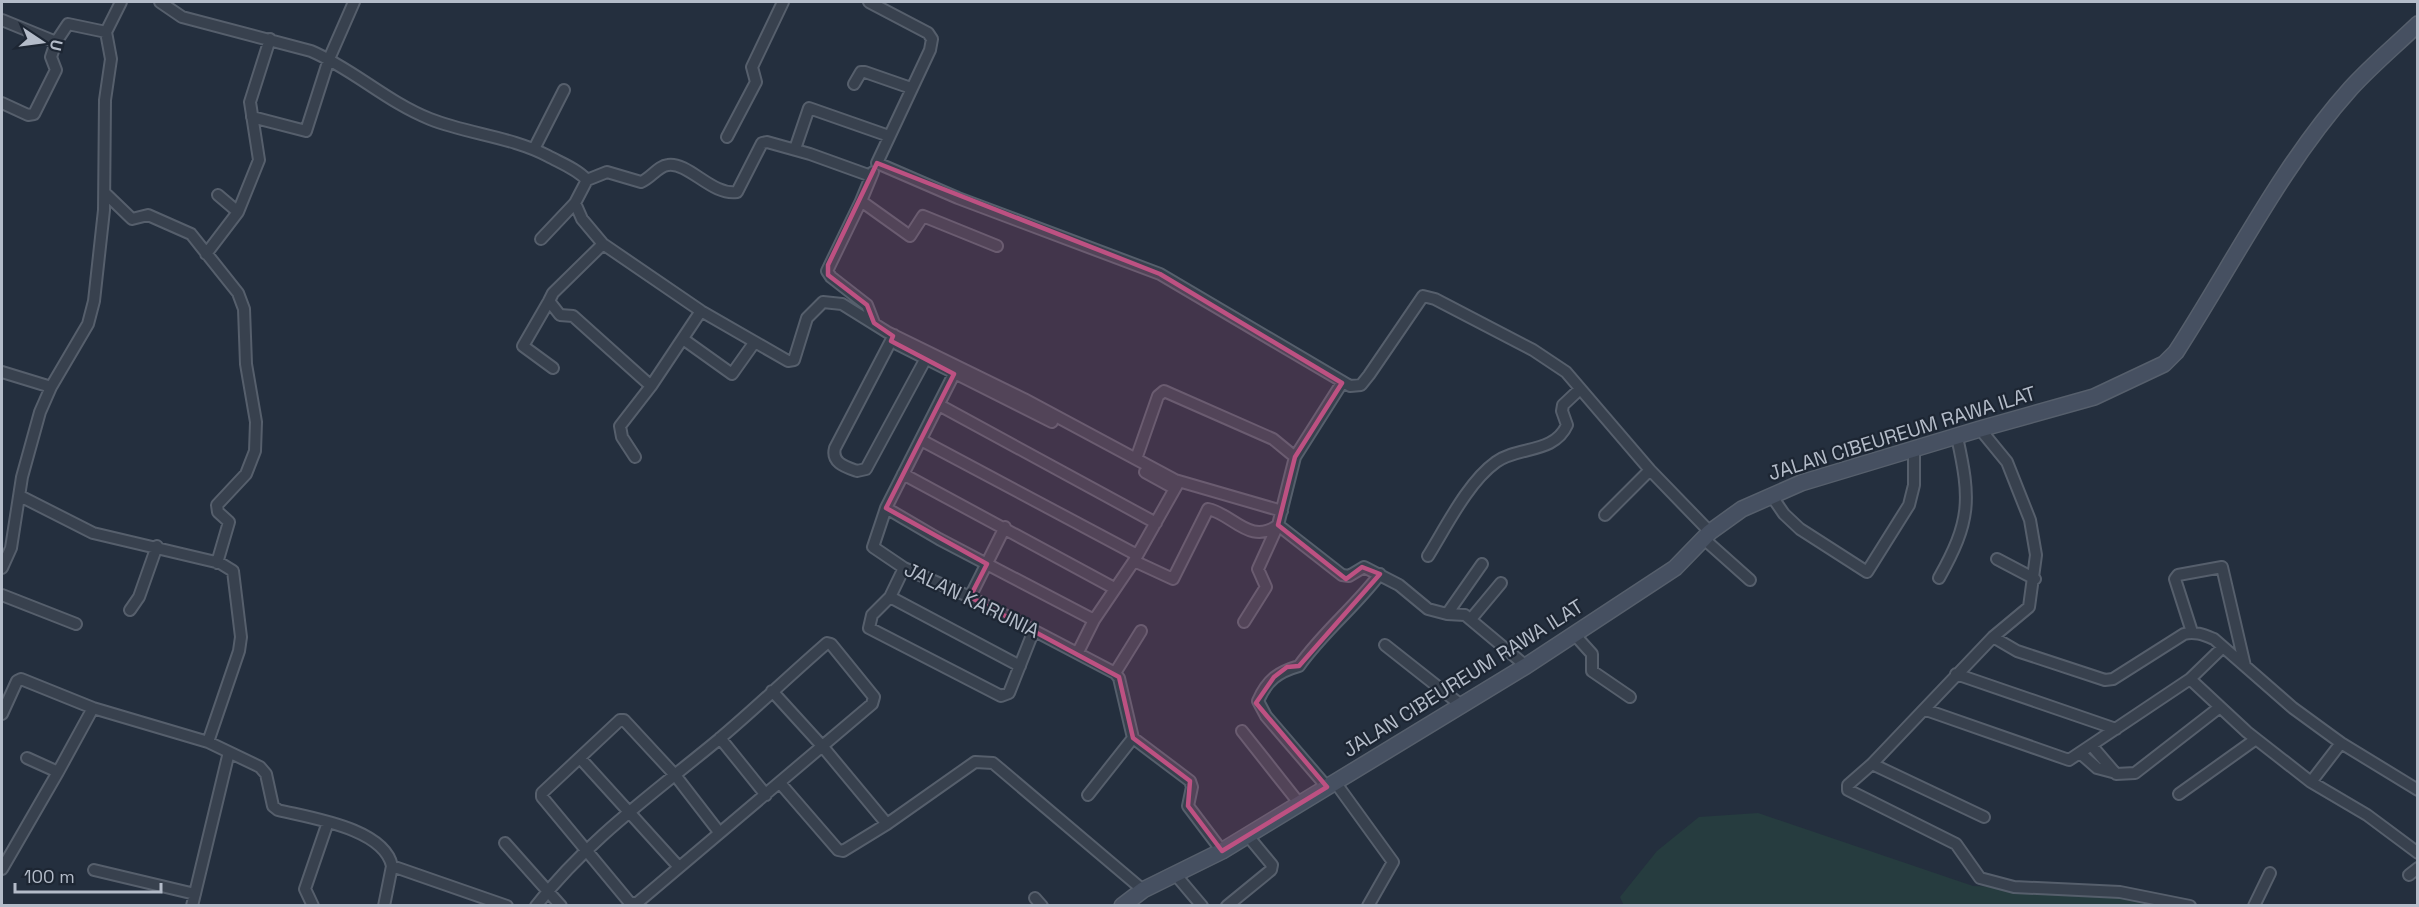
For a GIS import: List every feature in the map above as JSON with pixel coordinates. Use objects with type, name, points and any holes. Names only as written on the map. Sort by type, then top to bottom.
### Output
[{"type":"street","points":[[2,566],[11,548],[29,446],[51,387],[88,324],[94,301],[105,193],[105,100],[111,59],[106,32],[121,2]]},
{"type":"street","points":[[159,2],[183,17],[270,39],[329,59],[364,84],[430,119],[534,148],[587,180]]},
{"type":"street","points":[[252,117],[306,131],[329,59],[354,2]]},
{"type":"street","points":[[727,137],[756,82],[753,66],[783,2]]},
{"type":"street","points":[[869,2],[928,33],[932,39],[930,50],[827,271],[831,277],[867,305],[874,323]]},
{"type":"street","points":[[2,20],[56,42]]},
{"type":"street","points":[[2,103],[28,115],[34,114],[56,70],[51,57],[56,42],[68,24],[106,32]]},
{"type":"street","name":"JALAN CIBEUREUM RAWA ILAT","points":[[1122,906],[1143,890],[1248,836],[1526,666],[1675,568],[1707,535],[1742,509],[1801,483],[2094,397],[2164,364],[2176,352],[2289,171],[2322,124],[2352,87],[2418,24]]},
{"type":"street","points":[[206,254],[238,212],[259,159],[250,102],[270,39]]},
{"type":"street","points":[[854,84],[861,72],[865,72],[911,88]]},
{"type":"street","points":[[534,148],[564,90]]},
{"type":"street","points":[[795,149],[806,110],[809,108],[889,136]]},
{"type":"street","points":[[541,239],[575,203],[587,180],[607,172],[641,182],[662,167],[674,165],[704,183],[731,193],[737,192],[762,143],[768,142],[795,149],[871,176]]},
{"type":"street","points":[[877,164],[958,198],[1160,274],[1352,386],[1361,385],[1395,334],[1426,296],[1547,358],[1566,372],[1707,535],[1750,579]]},
{"type":"street","points":[[105,193],[132,219],[144,214],[180,227],[190,234],[238,293],[244,309],[246,364],[256,422],[252,463],[246,474],[217,505],[218,512],[229,522],[217,563]]},
{"type":"street","points":[[218,195],[238,212]]},
{"type":"street","points":[[861,201],[910,236],[924,216],[997,246]]},
{"type":"street","points":[[575,203],[582,219],[603,244],[701,311],[788,361],[794,360],[807,318],[823,302],[842,304],[874,323],[925,360],[1177,485],[1282,512]]},
{"type":"street","points":[[553,368],[523,346],[553,293],[603,244]]},
{"type":"street","points":[[549,301],[560,315],[573,316],[651,386]]},
{"type":"street","points":[[635,457],[622,436],[620,426],[651,386],[701,311]]},
{"type":"street","points":[[893,338],[835,448],[834,455],[837,461],[855,470],[866,469],[925,360]]},
{"type":"street","points":[[893,338],[1024,399],[1136,459],[1177,485]]},
{"type":"street","points":[[682,339],[732,374],[754,343]]},
{"type":"street","points":[[2,372],[51,387]]},
{"type":"street","points":[[954,374],[886,508],[1094,620]]},
{"type":"street","points":[[1244,622],[1266,587],[1258,569],[1278,525],[1295,457],[1342,382]]},
{"type":"street","points":[[1428,556],[1488,468],[1507,455],[1544,447],[1565,430],[1567,425],[1562,411],[1563,405],[1580,389]]},
{"type":"street","points":[[1136,459],[1158,396],[1164,391],[1273,439],[1295,457]]},
{"type":"street","points":[[939,405],[1156,523]]},
{"type":"street","points":[[1980,429],[2009,466],[2030,520],[2036,549],[2035,579],[2028,609],[1993,637],[1956,674],[1926,710],[1848,785],[1848,790],[1956,844],[1980,878],[2014,887],[2120,892],[2190,906]]},
{"type":"street","points":[[1939,578],[1949,560],[1967,511],[1965,473],[1957,437]]},
{"type":"street","points":[[921,440],[1173,579],[1208,509],[1248,531],[1264,532],[1278,525]]},
{"type":"street","points":[[1771,495],[1784,514],[1800,529],[1867,572],[1909,505],[1914,485],[1914,450]]},
{"type":"street","points":[[1605,515],[1650,470]]},
{"type":"street","points":[[903,474],[1005,527],[1114,588]]},
{"type":"street","points":[[1078,652],[1094,620],[1135,558],[1177,485]]},
{"type":"street","points":[[20,496],[93,533],[157,546],[229,567],[236,577],[241,637],[239,651],[208,742]]},
{"type":"street","name":"JALAN KARUNIA","points":[[886,508],[873,542],[876,550],[904,568],[970,597],[1115,673]]},
{"type":"street","points":[[1278,525],[1342,575],[1351,575],[1362,567],[1380,574],[1406,590],[1428,609],[1448,615],[1462,614],[1471,619],[1526,666]]},
{"type":"street","points":[[970,597],[1005,527]]},
{"type":"street","points":[[130,610],[139,597],[157,546]]},
{"type":"street","points":[[1997,559],[2035,579]]},
{"type":"street","points":[[1448,615],[1482,564]]},
{"type":"street","points":[[2192,632],[2175,577],[2219,567],[2223,570],[2245,667]]},
{"type":"street","points":[[904,568],[890,597],[872,615],[869,628],[1001,696],[1009,693],[1034,630]]},
{"type":"street","points":[[1368,906],[1392,862],[1331,784],[1266,716],[1258,701],[1274,677],[1286,668],[1299,666],[1329,629],[1360,600],[1380,574]]},
{"type":"street","points":[[1471,619],[1501,583]]},
{"type":"street","points":[[2,595],[76,624]]},
{"type":"street","points":[[890,597],[1020,666]]},
{"type":"street","points":[[1141,631],[1115,673],[1119,678],[1133,738],[1190,781],[1188,806],[1222,851]]},
{"type":"street","points":[[1993,637],[2017,651],[2105,680],[2113,679],[2184,634],[2192,632],[2214,639],[2293,708],[2342,743],[2418,789]]},
{"type":"street","points":[[1574,634],[1592,654],[1592,671],[1630,697]]},
{"type":"street","points":[[536,906],[585,852],[629,813],[675,775],[720,738],[827,643],[831,644],[874,697],[874,701],[823,747],[634,905],[585,852],[542,796],[543,789],[620,720],[624,720],[675,775],[719,832]]},
{"type":"street","points":[[1385,645],[1461,705]]},
{"type":"street","points":[[1926,710],[2064,759],[2073,758],[2190,679],[2223,647]]},
{"type":"street","points":[[1956,674],[2116,729]]},
{"type":"street","points":[[2,714],[17,681],[21,679],[93,708],[208,742],[260,767],[266,774],[273,806],[278,810],[328,822],[368,837],[390,856],[392,866],[384,906]]},
{"type":"street","points":[[2190,679],[2256,739],[2311,782],[2367,815],[2418,853]]},
{"type":"street","points":[[772,691],[823,747],[887,824]]},
{"type":"street","points":[[2080,753],[2097,768],[2116,774],[2135,773],[2220,706]]},
{"type":"street","points":[[2,868],[93,708]]},
{"type":"street","points":[[1242,731],[1299,803]]},
{"type":"street","points":[[720,738],[766,795]]},
{"type":"street","points":[[1088,795],[1133,738]]},
{"type":"street","points":[[2179,794],[2256,739]]},
{"type":"street","points":[[2311,782],[2342,743]]},
{"type":"street","points":[[2092,746],[2116,774]]},
{"type":"street","points":[[192,906],[229,752]]},
{"type":"street","points":[[27,758],[58,772]]},
{"type":"street","points":[[580,758],[678,866]]},
{"type":"street","points":[[780,783],[838,850],[847,850],[975,762],[993,763],[1143,890]]},
{"type":"street","points":[[1872,764],[1984,817]]},
{"type":"street","points":[[313,906],[305,889],[328,822]]},
{"type":"street","points":[[1227,906],[1271,870],[1272,865],[1248,836]]},
{"type":"street","points":[[505,843],[561,906]]},
{"type":"street","points":[[392,866],[507,906]]},
{"type":"street","points":[[2409,875],[2418,868]]},
{"type":"street","points":[[94,870],[195,894]]},
{"type":"street","points":[[2254,906],[2270,873]]},
{"type":"street","points":[[1175,874],[1202,906]]},
{"type":"highlighted area","points":[[877,163],[1160,274],[1342,383],[1295,457],[1278,525],[1346,579],[1362,567],[1380,574],[1299,666],[1287,667],[1274,677],[1256,703],[1327,787],[1222,851],[1188,806],[1190,781],[1133,738],[1119,677],[970,597],[987,564],[886,508],[954,374],[891,341],[893,336],[874,323],[867,305],[828,275],[828,265]]},
{"type":"green space","points":[[1758,813],[1973,886],[2158,893],[2191,905],[1624,906],[1620,897],[1657,851],[1699,817]]}]
